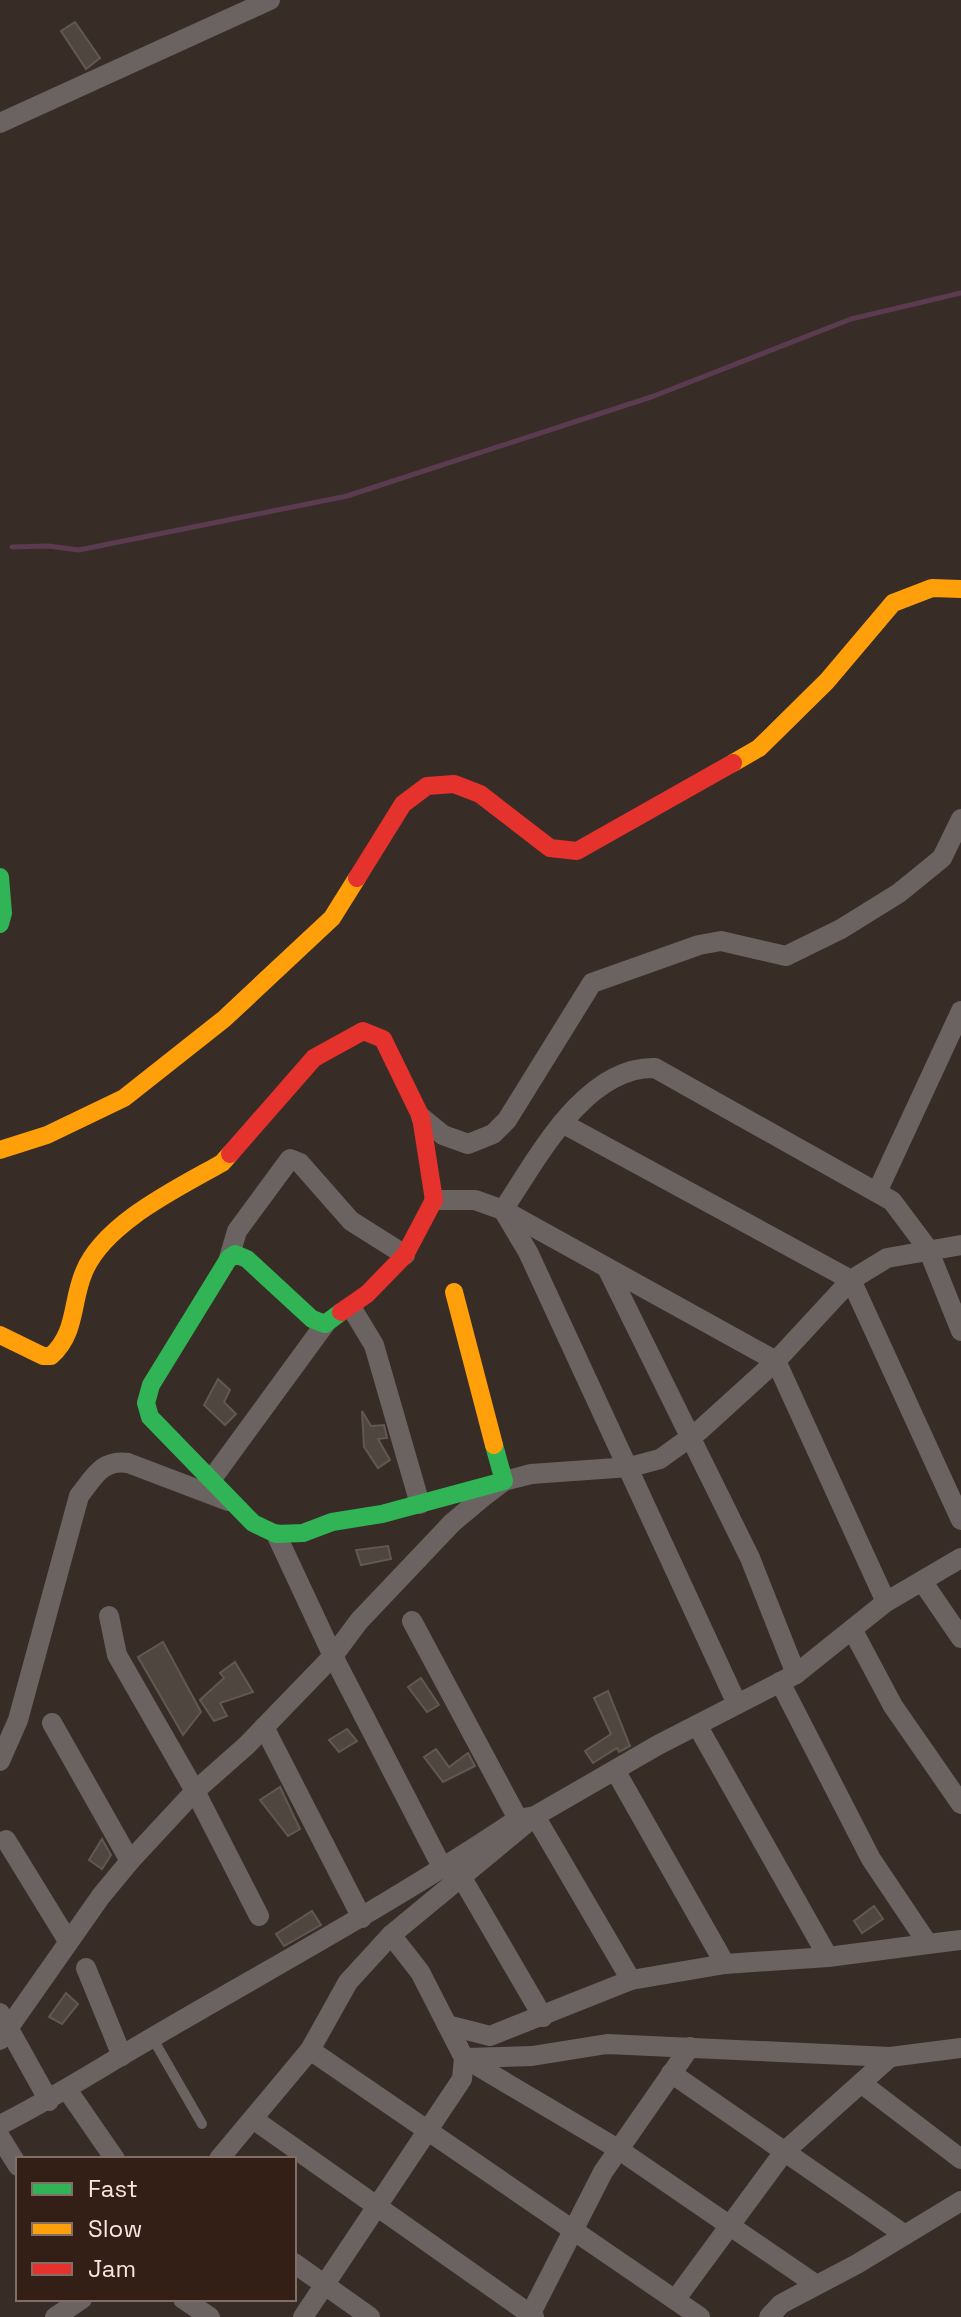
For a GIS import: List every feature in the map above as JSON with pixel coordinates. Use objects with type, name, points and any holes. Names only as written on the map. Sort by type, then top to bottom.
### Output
[{"type":"street","points":[[0,123],[270,0]]},
{"type":"street","points":[[0,1150],[47,1135],[124,1098],[224,1019],[332,918],[403,804],[427,786],[454,784],[480,794],[550,848],[577,851],[759,748],[827,681],[893,603],[932,588],[961,589]]},
{"type":"street","points":[[421,1117],[443,1135],[468,1144],[493,1134],[518,1103],[592,983],[699,945],[721,941],[786,956],[841,929],[899,893],[942,858],[961,819]]},
{"type":"street","points":[[0,877],[3,913],[0,924]]},
{"type":"street","points":[[878,1190],[961,1011]]},
{"type":"street","points":[[0,1335],[43,1356],[59,1352],[65,1344],[83,1273],[92,1256],[141,1208],[222,1163],[314,1058],[363,1031],[383,1039],[421,1117],[434,1200],[405,1255],[351,1307],[325,1324],[211,1480]]},
{"type":"street","points":[[503,1210],[562,1123],[600,1085],[622,1072],[655,1068],[878,1190],[908,1220],[928,1249],[961,1331]]},
{"type":"street","points":[[562,1123],[851,1280],[961,1520]]},
{"type":"street","points":[[405,1255],[351,1221],[300,1163],[290,1159],[237,1231],[229,1258],[188,1320],[151,1385],[146,1403],[150,1417],[253,1523],[276,1534],[303,1533],[332,1522],[420,1504],[548,1471],[630,1467],[660,1459],[776,1361],[851,1280],[887,1258],[961,1245]]},
{"type":"street","points":[[434,1200],[475,1200],[503,1210],[776,1361],[886,1602]]},
{"type":"street","points":[[503,1210],[528,1252],[630,1467],[737,1704]]},
{"type":"street","points":[[229,1258],[235,1254],[247,1259],[312,1319],[325,1324]]},
{"type":"street","points":[[607,1268],[750,1558],[788,1678],[871,1859],[928,1944]]},
{"type":"street","points":[[454,1292],[504,1481]]},
{"type":"street","points":[[351,1307],[374,1345],[420,1504]]},
{"type":"street","points":[[0,1761],[18,1720],[79,1496],[100,1468],[114,1461],[128,1463],[235,1504]]},
{"type":"street","points":[[49,2101],[3,2027],[130,1861],[195,1791],[264,1727],[333,1656],[359,1621],[452,1523],[504,1481]]},
{"type":"street","points":[[276,1534],[333,1656],[443,1869]]},
{"type":"street","points":[[0,2125],[68,2091],[122,2056],[362,1918],[527,1818],[788,1678],[886,1602],[961,1558]]},
{"type":"street","points":[[922,1581],[961,1638]]},
{"type":"street","points":[[109,1616],[117,1655],[195,1791],[259,1916]]},
{"type":"street","points":[[412,1621],[527,1818],[631,1980]]},
{"type":"street","points":[[852,1629],[893,1706],[961,1804]]},
{"type":"street","points":[[52,1723],[130,1861]]},
{"type":"street","points":[[697,1725],[828,1957]]},
{"type":"street","points":[[264,1727],[362,1918]]},
{"type":"street","points":[[615,1770],[725,1964]]},
{"type":"street","points":[[221,2157],[310,2050],[348,1982],[391,1935],[462,1878],[527,1818]]},
{"type":"street","points":[[6,1840],[68,1941]]},
{"type":"street","points":[[462,1878],[543,2017]]},
{"type":"street","points":[[391,1935],[420,1972],[464,2058],[618,2149],[815,2284]]},
{"type":"street","points":[[447,2025],[490,2036],[631,1980],[725,1964],[828,1957],[961,1940]]},
{"type":"street","points":[[86,1968],[122,2056]]},
{"type":"street","points":[[464,2058],[532,2056],[607,2044],[890,2057],[961,2048]]},
{"type":"street","points":[[253,2119],[531,2316],[618,2149],[690,2047]]},
{"type":"street","points":[[310,2050],[429,2128],[700,2317]]},
{"type":"street","points":[[675,2300],[784,2152],[890,2057]]},
{"type":"street","points":[[303,2317],[462,2079],[464,2058]]},
{"type":"street","points":[[671,2073],[905,2235]]},
{"type":"street","points":[[861,2083],[961,2159]]},
{"type":"street","points":[[68,2091],[114,2157]]},
{"type":"street","points":[[0,2137],[16,2163]]},
{"type":"street","points":[[769,2317],[781,2304],[857,2264],[961,2201]]},
{"type":"street","points":[[296,2265],[370,2317]]},
{"type":"street","points":[[55,2317],[79,2301]]},
{"type":"street","points":[[186,2301],[210,2317]]},
{"type":"lane","points":[[153,2039],[202,2124]]},
{"type":"building","points":[[75,22],[100,58],[86,69],[61,31]]},
{"type":"building","points":[[218,1379],[230,1390],[224,1402],[236,1414],[225,1425],[204,1405]]},
{"type":"building","points":[[362,1411],[371,1426],[384,1425],[387,1438],[378,1439],[390,1460],[378,1468],[364,1447]]},
{"type":"building","points":[[388,1546],[391,1559],[361,1565],[356,1550]]},
{"type":"building","points":[[163,1642],[201,1712],[183,1735],[138,1657]]},
{"type":"building","points":[[235,1662],[253,1692],[220,1703],[227,1716],[214,1721],[200,1700],[224,1678],[220,1673]]},
{"type":"building","points":[[421,1678],[439,1705],[427,1712],[408,1687]]},
{"type":"building","points":[[608,1691],[630,1746],[619,1752],[617,1748],[593,1763],[585,1751],[611,1734],[594,1698]]},
{"type":"building","points":[[347,1729],[357,1741],[339,1752],[329,1740]]},
{"type":"building","points":[[436,1749],[449,1767],[468,1753],[475,1766],[443,1782],[424,1757]]},
{"type":"building","points":[[280,1787],[300,1829],[288,1836],[260,1800]]},
{"type":"building","points":[[102,1839],[111,1855],[102,1869],[89,1860]]},
{"type":"building","points":[[874,1906],[883,1919],[862,1933],[854,1921]]},
{"type":"building","points":[[312,1911],[321,1925],[284,1946],[276,1934]]},
{"type":"building","points":[[66,1993],[78,2004],[62,2024],[49,2017]]},
{"type":"waterway","points":[[12,547],[48,546],[79,550],[347,496],[654,396],[851,319],[961,293]]},
{"type":"traffic: fast","points":[[0,877],[3,913],[0,924]]},
{"type":"traffic: fast","points":[[341,1312],[325,1324],[312,1319],[247,1259],[235,1254],[229,1258],[151,1385],[146,1403],[150,1417],[253,1523],[276,1534],[303,1533],[332,1522],[382,1514],[504,1481],[494,1445]]},
{"type":"traffic: slow","points":[[733,763],[759,748],[827,681],[893,603],[932,588],[961,589]]},
{"type":"traffic: slow","points":[[0,1150],[47,1135],[124,1098],[224,1019],[332,918],[357,878]]},
{"type":"traffic: slow","points":[[0,1335],[43,1356],[51,1356],[69,1327],[84,1272],[108,1238],[144,1208],[222,1163],[230,1154]]},
{"type":"traffic: slow","points":[[454,1292],[494,1445]]},
{"type":"traffic: jam","points":[[357,878],[403,804],[427,786],[454,784],[480,794],[550,848],[577,851],[733,763]]},
{"type":"traffic: jam","points":[[230,1154],[314,1058],[363,1031],[383,1039],[421,1117],[434,1200],[405,1255],[367,1294],[341,1312]]}]
